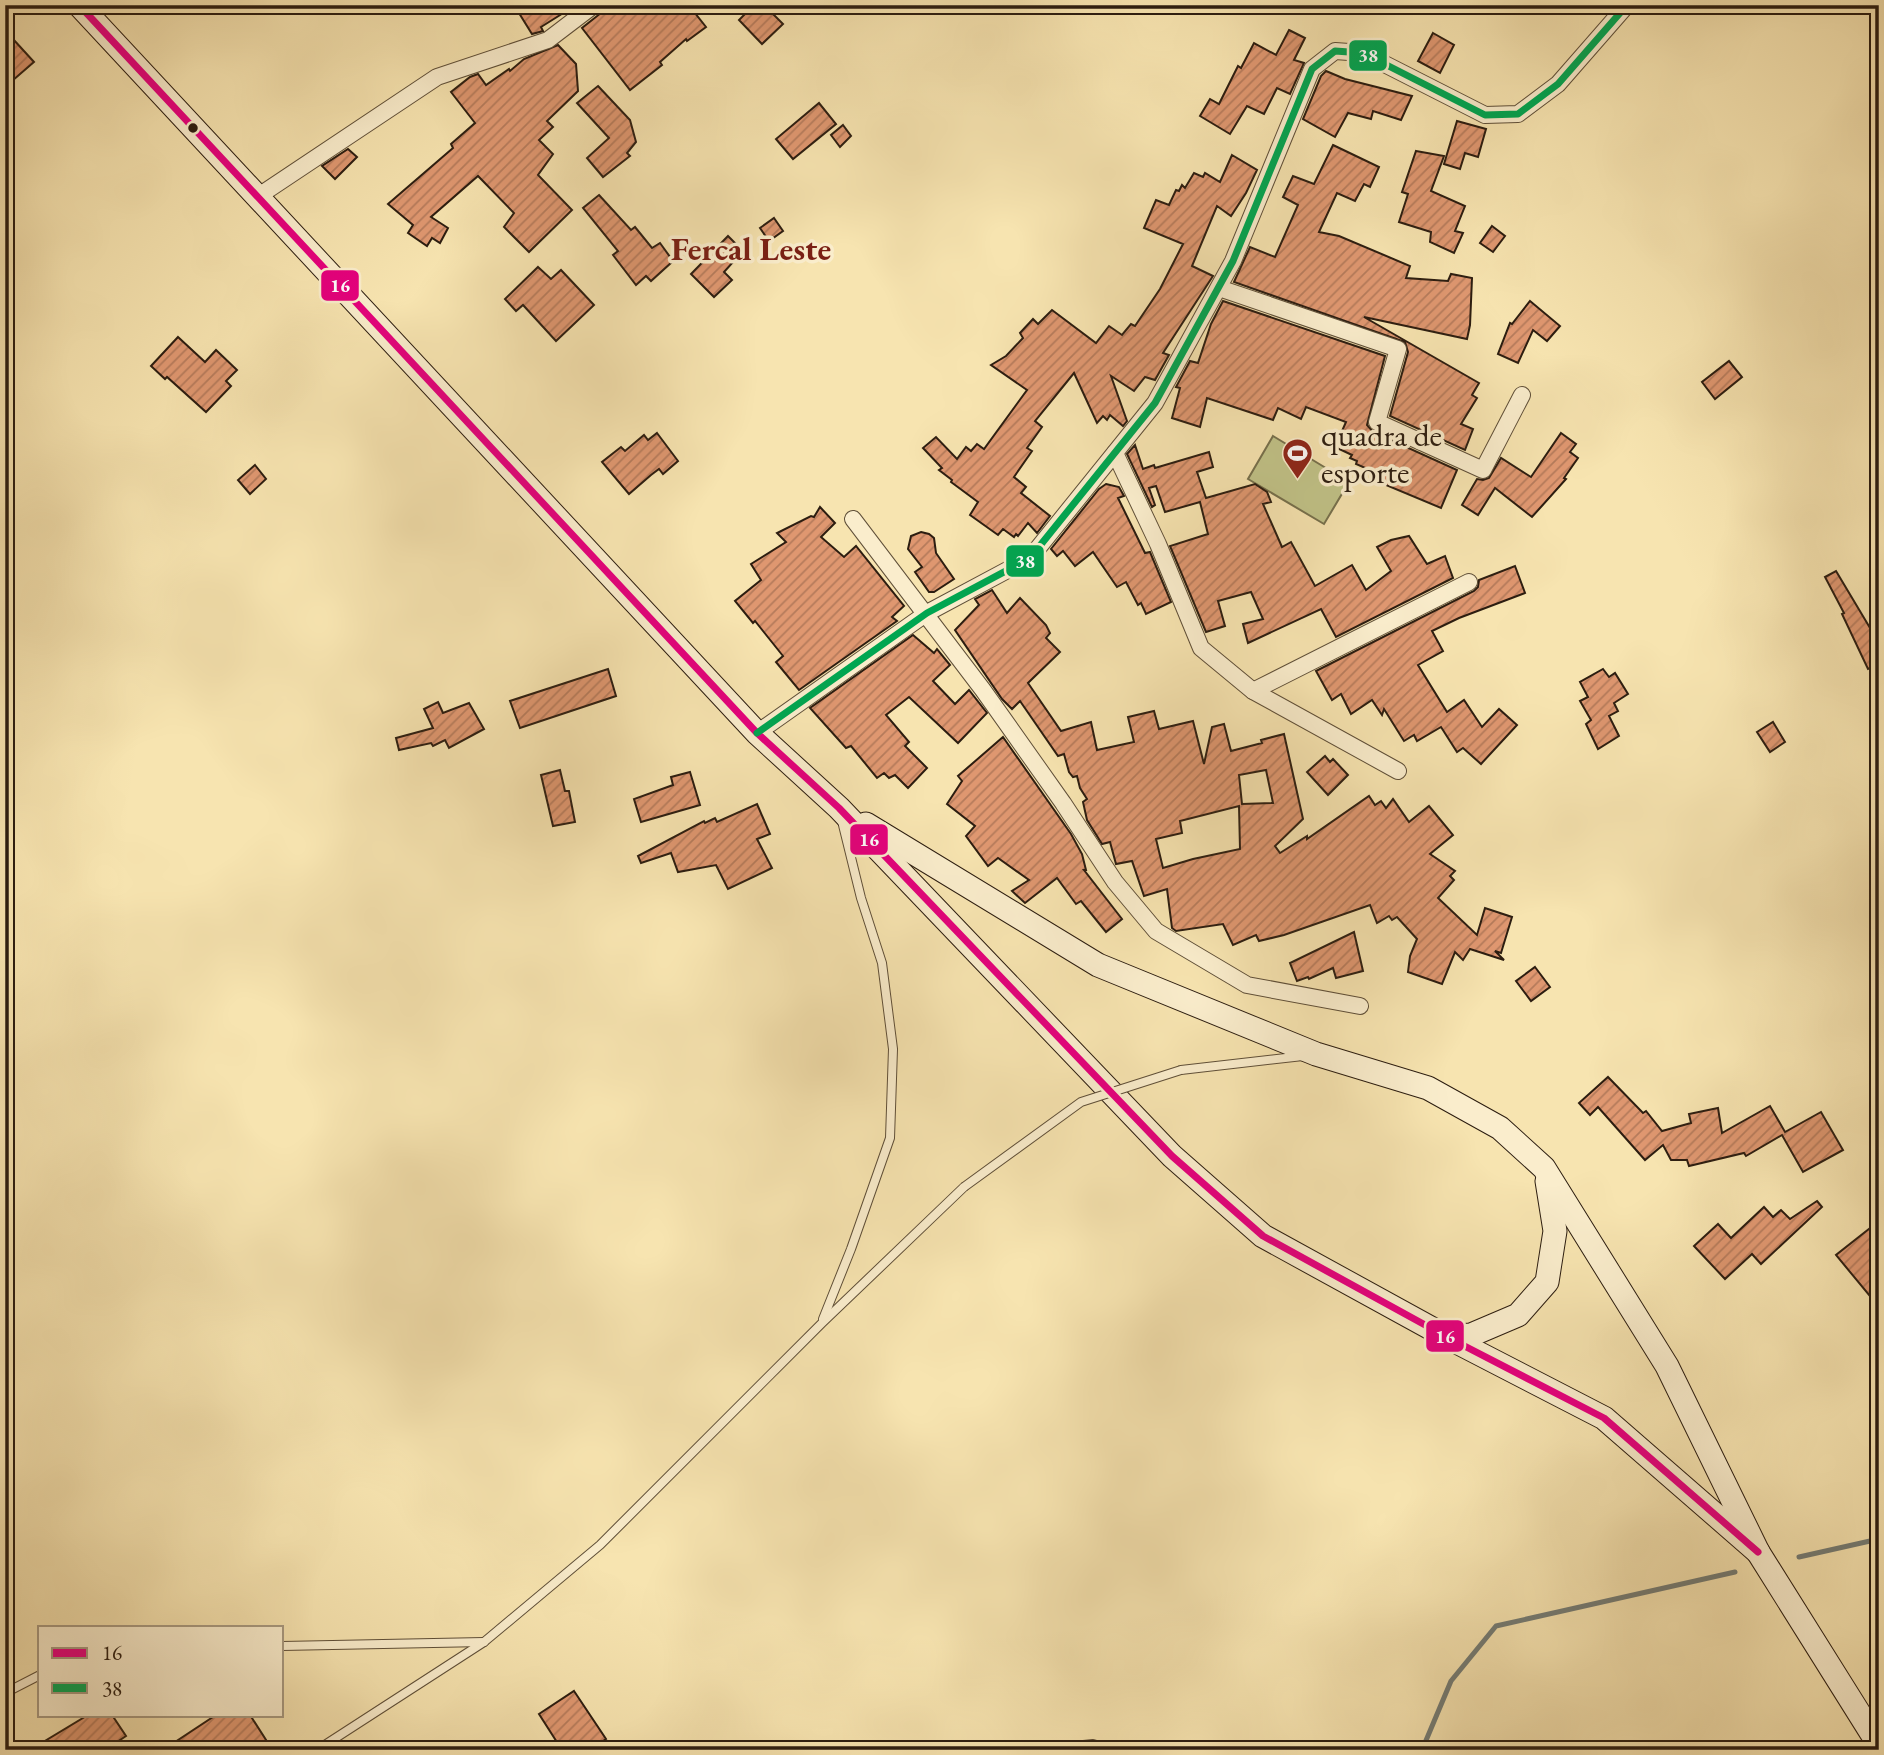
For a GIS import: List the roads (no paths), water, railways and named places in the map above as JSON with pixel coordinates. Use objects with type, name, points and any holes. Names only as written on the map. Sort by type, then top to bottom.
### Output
[{"type":"main road","points":[[79,5],[757,733],[839,808],[1172,1156],[1263,1236],[1447,1338],[1604,1418],[1758,1552]]},
{"type":"main road","points":[[839,808],[1098,965],[1316,1054],[1428,1088],[1500,1128],[1544,1168],[1667,1366],[1758,1552],[1879,1745]]},
{"type":"main road","points":[[1447,1338],[1471,1335],[1518,1315],[1547,1282],[1555,1231],[1544,1168]]},
{"type":"street","points":[[257,197],[438,78],[548,40],[594,5]]},
{"type":"street","points":[[757,733],[927,613],[1030,558],[1155,403],[1233,261],[1312,69],[1335,51],[1363,53],[1485,115],[1518,114],[1558,83],[1627,5]]},
{"type":"street","points":[[1219,288],[1398,349],[1377,422],[1483,470],[1522,395]]},
{"type":"street","points":[[1115,453],[1158,544],[1200,648],[1253,691],[1398,771]]},
{"type":"street","points":[[853,519],[927,613],[1063,803],[1115,883],[1156,930],[1247,985],[1360,1006]]},
{"type":"street","points":[[1253,691],[1469,582]]},
{"type":"lane","points":[[822,1323],[890,1138],[893,1049],[882,963],[861,898],[839,808]]},
{"type":"lane","points":[[317,1750],[484,1642],[600,1545],[822,1323],[964,1187],[1081,1102],[1181,1070],[1316,1054]]},
{"type":"lane","points":[[284,1646],[484,1642]]},
{"type":"lane","points":[[5,1693],[38,1676]]},
{"type":"lane","points":[[1034,1750],[1093,1744],[1114,1750]]},
{"type":"waterway","points":[[1799,1557],[1879,1539]]},
{"type":"waterway","points":[[1422,1750],[1451,1681],[1496,1626],[1735,1572]]},
{"type":"place","name":"quadra de esporte","points":[[1298,480]]},
{"type":"district","name":"Fercal Leste","points":[[751,248]]}]
